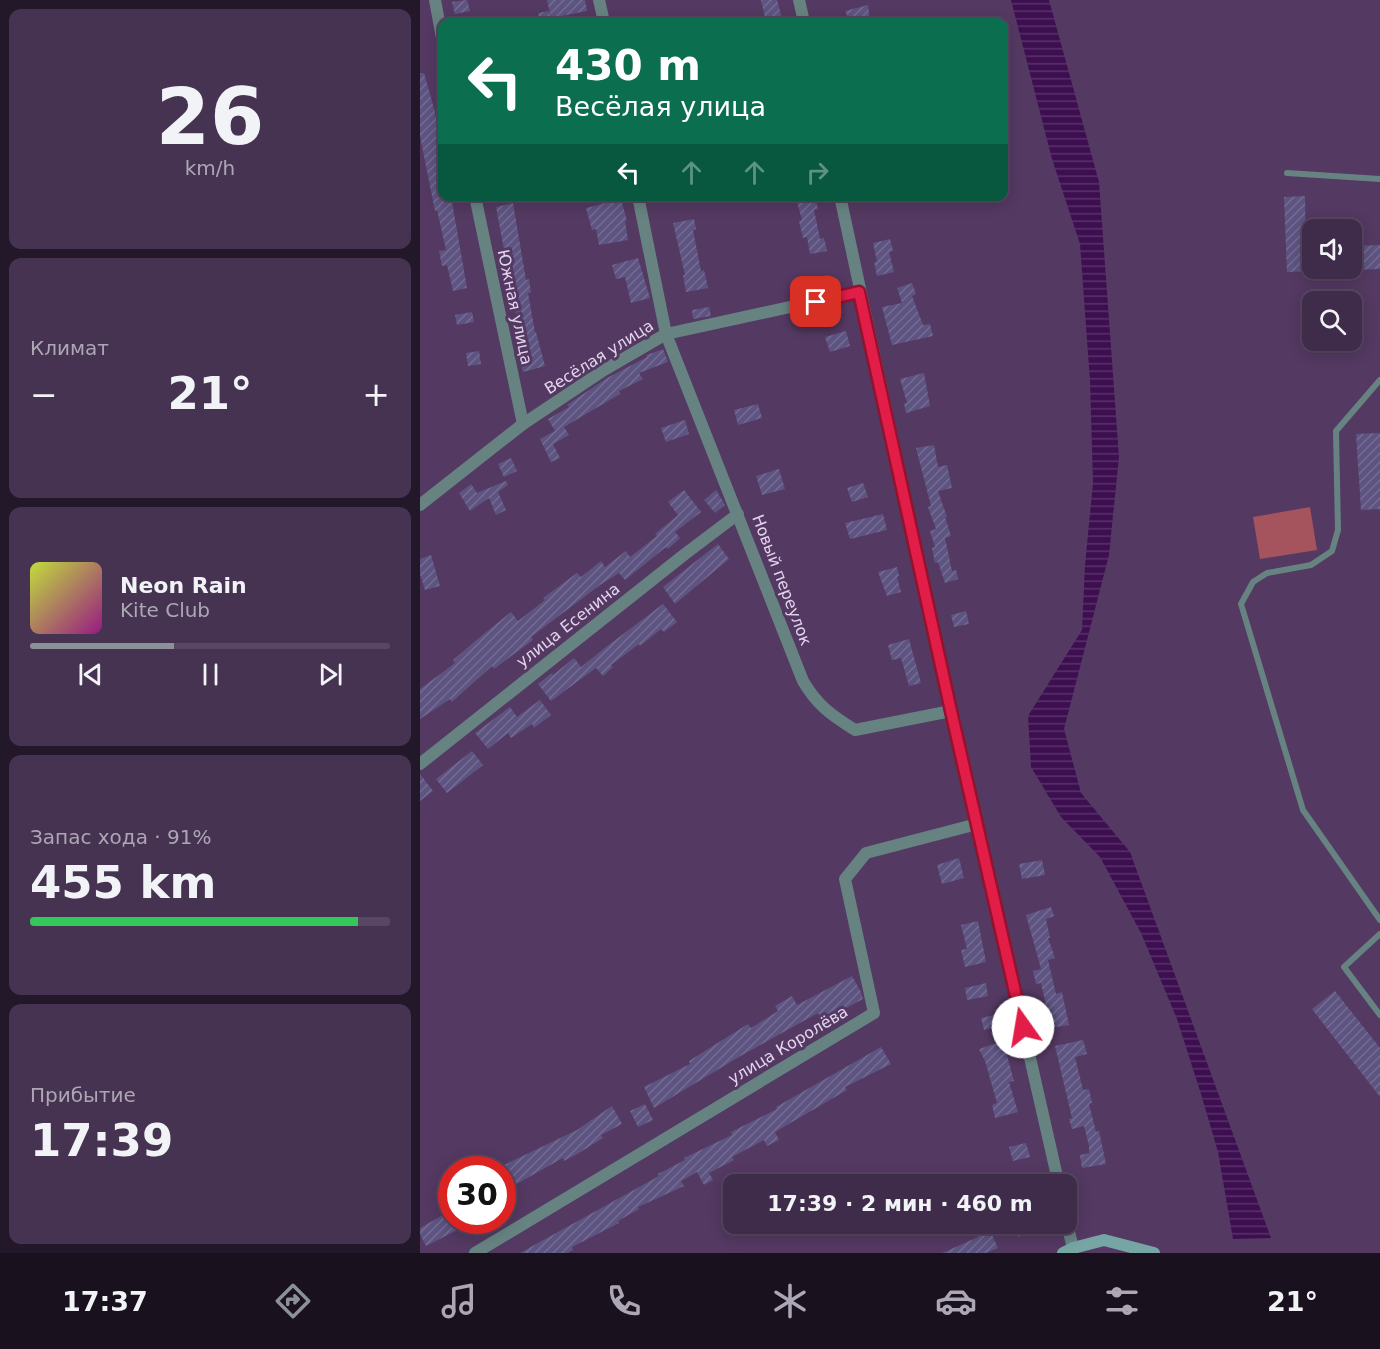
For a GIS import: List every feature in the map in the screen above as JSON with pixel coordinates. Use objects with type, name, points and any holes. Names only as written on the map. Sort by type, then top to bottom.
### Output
[{"type":"main road","points":[[1068,1250],[1104,1240],[1154,1253]]},
{"type":"street","points":[[435,0],[438,18]]},
{"type":"street","points":[[599,0],[603,18]]},
{"type":"street","points":[[799,0],[803,18]]},
{"type":"street","name":"Южная улица","points":[[477,201],[523,424]]},
{"type":"street","name":"Новый переулок","points":[[639,201],[666,334],[803,681],[814,700],[832,716],[855,730],[951,711]]},
{"type":"street","points":[[841,201],[951,711],[1057,1174]]},
{"type":"street","name":"Весёлая улица","points":[[420,505],[523,424],[604,370],[666,334],[859,292]]},
{"type":"street","name":"улица Есенина","points":[[420,764],[738,514]]},
{"type":"street","name":"улица Королёва","points":[[475,1253],[874,1013],[845,879],[866,853],[978,824]]},
{"type":"street","points":[[1067,1234],[1068,1250]]},
{"type":"lane","points":[[1287,173],[1380,178]]},
{"type":"lane","points":[[1380,380],[1336,431],[1338,530],[1332,551],[1311,565],[1267,573],[1253,582],[1241,604],[1303,810],[1380,920]]},
{"type":"lane","points":[[1380,934],[1344,967],[1380,1015]]},
{"type":"shaded area","points":[[1011,0],[1049,0],[1099,182],[1119,457],[1109,555],[1064,729],[1081,793],[1130,852],[1271,1238],[1233,1239],[1218,1152],[1201,1094],[1177,1019],[1141,933],[1100,857],[1061,817],[1031,767],[1028,716],[1082,630],[1085,565],[1093,483],[1090,381],[1080,244],[1052,159]]},
{"type":"shaded area","points":[[1310,507],[1317,550],[1260,559],[1253,517]]},
{"type":"building","points":[[467,0],[470,11],[455,14],[452,2]]},
{"type":"building","points":[[547,0],[585,0],[587,11],[551,18]]},
{"type":"building","points":[[761,0],[777,0],[782,18],[765,18]]},
{"type":"building","points":[[868,5],[870,18],[848,18],[845,11]]},
{"type":"building","points":[[549,11],[551,18],[539,18],[538,13]]},
{"type":"building","points":[[420,73],[424,73],[438,131],[438,201],[452,201],[467,288],[453,291],[447,265],[442,266],[439,251],[446,250],[437,210],[435,211],[420,136]]},
{"type":"building","points":[[1305,196],[1305,219],[1302,219],[1302,271],[1287,272],[1284,197]]},
{"type":"building","points":[[622,201],[627,221],[625,221],[628,240],[599,245],[596,229],[592,230],[586,208]]},
{"type":"building","points":[[797,201],[816,201],[818,209],[814,210],[820,239],[824,238],[827,251],[810,254],[807,237],[803,238],[799,221],[802,220]]},
{"type":"building","points":[[513,203],[526,280],[529,279],[531,293],[528,293],[535,332],[545,366],[523,372],[518,354],[523,353],[496,207]]},
{"type":"building","points":[[694,219],[696,229],[693,230],[701,271],[704,270],[708,288],[686,292],[683,275],[685,275],[673,223]]},
{"type":"building","points":[[890,239],[893,251],[889,252],[894,272],[877,276],[873,243]]},
{"type":"building","points":[[1380,245],[1380,269],[1362,270],[1362,246]]},
{"type":"building","points":[[638,258],[650,298],[631,303],[625,277],[616,279],[612,265]]},
{"type":"building","points":[[828,275],[832,289],[803,296],[799,282]]},
{"type":"building","points":[[912,283],[916,294],[912,296],[923,325],[930,324],[933,336],[892,345],[882,307],[902,303],[897,288]]},
{"type":"building","points":[[840,305],[842,313],[823,317],[821,309]]},
{"type":"building","points":[[709,307],[711,316],[693,319],[692,310]]},
{"type":"building","points":[[472,312],[474,322],[457,325],[455,315]]},
{"type":"building","points":[[846,331],[850,346],[830,352],[825,337]]},
{"type":"building","points":[[663,349],[668,362],[639,373],[643,379],[619,391],[620,394],[564,427],[569,435],[553,444],[560,458],[551,462],[540,439],[555,431],[548,419],[569,407],[567,405],[607,378],[647,355]]},
{"type":"building","points":[[479,351],[481,364],[468,366],[466,353]]},
{"type":"building","points":[[924,373],[930,406],[906,413],[904,403],[907,403],[900,379]]},
{"type":"building","points":[[758,404],[762,418],[738,425],[734,410]]},
{"type":"building","points":[[685,420],[689,434],[666,442],[661,428]]},
{"type":"building","points":[[1380,433],[1380,509],[1361,510],[1356,434]]},
{"type":"building","points":[[934,445],[938,467],[947,465],[952,488],[938,491],[951,536],[945,538],[952,571],[956,570],[958,579],[945,583],[938,562],[935,563],[932,548],[935,547],[930,531],[936,529],[928,507],[931,506],[916,448]]},
{"type":"building","points":[[511,458],[517,471],[504,477],[498,464]]},
{"type":"building","points":[[779,469],[785,489],[762,495],[756,476]]},
{"type":"building","points":[[506,481],[508,485],[498,492],[506,510],[496,515],[489,498],[470,511],[459,493],[471,484],[477,493]]},
{"type":"building","points":[[863,483],[868,497],[852,502],[847,488]]},
{"type":"building","points":[[684,490],[701,512],[675,532],[680,538],[668,549],[666,547],[625,580],[619,573],[600,585],[531,637],[533,640],[494,669],[492,666],[452,702],[450,699],[420,719],[420,689],[455,663],[453,660],[511,612],[518,621],[545,600],[543,598],[577,573],[581,577],[601,561],[605,567],[626,551],[630,557],[657,536],[655,534],[678,515],[668,502]]},
{"type":"building","points":[[716,490],[725,505],[715,513],[704,500]]},
{"type":"building","points":[[883,514],[887,530],[850,539],[845,523]]},
{"type":"building","points":[[718,544],[729,559],[675,604],[663,587]]},
{"type":"building","points":[[431,555],[440,586],[425,590],[420,574],[420,559]]},
{"type":"building","points":[[897,567],[901,592],[887,596],[878,572]]},
{"type":"building","points":[[663,604],[677,622],[664,632],[661,629],[640,646],[639,644],[611,665],[613,667],[603,676],[596,668],[551,701],[538,684],[574,658],[581,667]]},
{"type":"building","points":[[966,611],[969,624],[954,627],[951,615]]},
{"type":"building","points":[[909,639],[921,683],[909,686],[901,658],[892,660],[888,645]]},
{"type":"building","points":[[540,700],[551,715],[534,728],[532,724],[511,738],[508,733],[488,749],[475,733],[510,707],[517,717]]},
{"type":"building","points":[[472,751],[483,765],[447,793],[436,779]]},
{"type":"building","points":[[420,774],[433,791],[420,801]]},
{"type":"building","points":[[959,858],[964,878],[942,884],[937,865]]},
{"type":"building","points":[[1042,860],[1045,875],[1022,879],[1019,864]]},
{"type":"building","points":[[1051,907],[1054,916],[1046,919],[1050,938],[1048,938],[1055,958],[1048,960],[1056,994],[1062,992],[1069,1025],[1051,1028],[1041,983],[1036,984],[1033,971],[1041,969],[1026,915]]},
{"type":"building","points":[[978,921],[986,962],[965,967],[961,950],[967,949],[961,925]]},
{"type":"building","points":[[852,976],[863,999],[822,1021],[818,1013],[654,1108],[644,1087],[690,1064],[689,1061],[748,1024],[751,1028],[778,1011],[775,1006],[792,996],[797,1005]]},
{"type":"building","points":[[986,983],[988,996],[967,1000],[965,988]]},
{"type":"building","points":[[1335,991],[1380,1048],[1380,1097],[1312,1009]]},
{"type":"building","points":[[995,1015],[998,1026],[984,1030],[981,1018]]},
{"type":"building","points":[[1083,1040],[1087,1054],[1075,1057],[1083,1090],[1089,1089],[1092,1103],[1089,1104],[1096,1132],[1099,1131],[1106,1164],[1082,1168],[1080,1155],[1089,1153],[1089,1146],[1084,1126],[1072,1129],[1069,1119],[1072,1118],[1055,1046]]},
{"type":"building","points":[[1003,1041],[1014,1081],[1009,1082],[1018,1112],[995,1118],[992,1105],[997,1103],[985,1061],[979,1049]]},
{"type":"building","points":[[881,1047],[891,1064],[845,1087],[847,1090],[775,1132],[779,1140],[767,1146],[764,1140],[732,1157],[734,1160],[709,1173],[713,1180],[704,1185],[697,1172],[681,1181],[684,1186],[638,1207],[639,1209],[618,1221],[619,1223],[572,1247],[573,1250],[568,1253],[520,1253],[659,1176],[658,1174],[685,1160],[684,1158],[732,1135],[731,1132],[777,1109],[776,1107]]},
{"type":"building","points":[[645,1104],[653,1120],[638,1127],[630,1111]]},
{"type":"building","points":[[612,1106],[622,1124],[601,1135],[603,1138],[579,1153],[564,1161],[563,1158],[516,1184],[516,1159],[577,1130]]},
{"type":"building","points":[[1026,1143],[1030,1157],[1013,1161],[1009,1147]]},
{"type":"building","points":[[438,1218],[438,1234],[450,1234],[426,1246],[420,1234],[420,1228]]},
{"type":"building","points":[[992,1234],[998,1248],[986,1253],[942,1253],[978,1237],[977,1235]]},
{"type":"route","points":[[816,302],[859,292],[1023,1027]]}]
